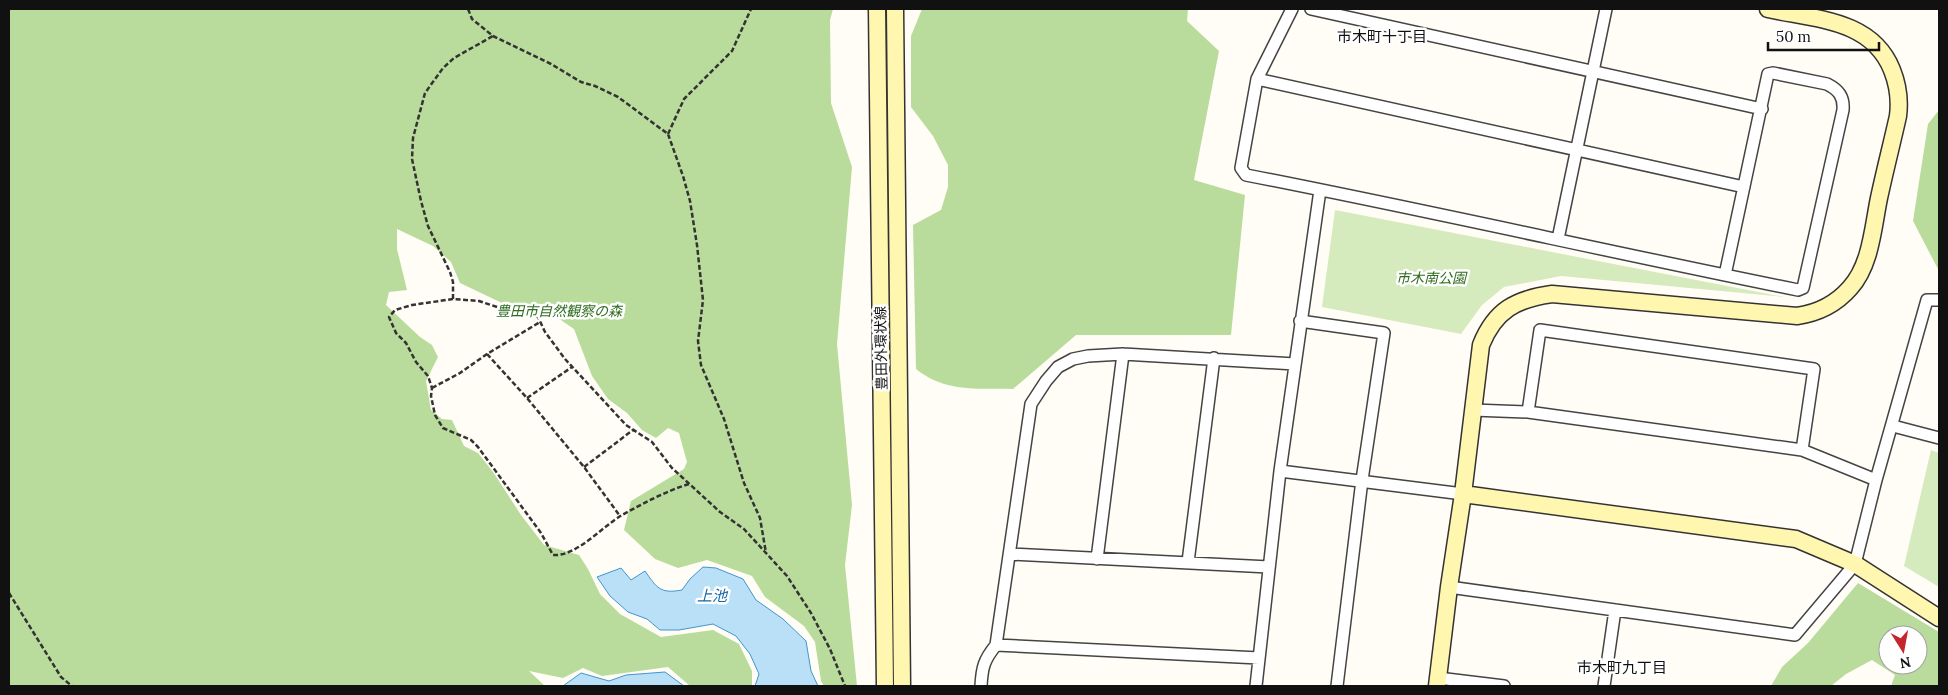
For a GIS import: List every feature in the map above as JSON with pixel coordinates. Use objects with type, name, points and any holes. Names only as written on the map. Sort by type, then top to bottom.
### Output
[{"type":"street","name":"豊田外環状線","points":[[877,9],[885,686]]},
{"type":"street","name":"豊田外環状線","points":[[895,9],[902,686]]},
{"type":"street","points":[[1292,9],[1256,79],[1241,168],[1246,175],[1558,239],[1724,275],[1798,290],[1803,288],[1843,104],[1842,97],[1835,88],[1827,84],[1773,72],[1768,74],[1762,109],[1724,275]]},
{"type":"street","points":[[1311,9],[1762,109]]},
{"type":"street","points":[[1558,239],[1606,9]]},
{"type":"street","points":[[1504,686],[1438,682],[1449,587],[1464,494],[1481,345],[1486,333],[1497,317],[1510,306],[1523,300],[1552,294],[1797,316],[1820,311],[1831,305],[1850,288],[1866,258],[1900,104],[1897,83],[1890,64],[1872,40],[1848,26],[1826,19],[1768,9]]},
{"type":"street","points":[[1256,79],[1744,187]]},
{"type":"street","points":[[1256,686],[1280,471],[1320,190]]},
{"type":"street","points":[[1449,587],[1796,635],[1855,564],[1876,480],[1927,300],[1939,300]]},
{"type":"street","points":[[1300,321],[1384,333],[1362,480],[1337,686]]},
{"type":"street","points":[[1528,412],[1540,330],[1814,369],[1802,450]]},
{"type":"street","points":[[981,686],[982,668],[986,658],[996,645],[1030,411],[1033,400],[1058,367],[1073,359],[1088,356],[1123,354],[1295,364]]},
{"type":"street","points":[[1097,559],[1123,354]]},
{"type":"street","points":[[1188,562],[1214,358]]},
{"type":"street","points":[[1473,410],[1528,412],[1802,450],[1876,480]]},
{"type":"street","points":[[1892,426],[1939,438]]},
{"type":"street","points":[[1280,471],[1362,480],[1796,539],[1855,564],[1939,618]]},
{"type":"street","points":[[1010,554],[1269,567]]},
{"type":"street","points":[[1604,686],[1615,610]]},
{"type":"street","points":[[996,645],[1258,658]]},
{"type":"path","points":[[468,9],[472,20],[493,36],[551,64],[581,82],[595,86],[618,97],[668,134],[690,201],[703,300],[698,341],[701,365],[724,419],[744,483],[760,518],[766,554]]},
{"type":"path","points":[[668,134],[684,99],[732,51],[751,9]]},
{"type":"path","points":[[453,299],[453,282],[450,272],[428,226],[421,202],[412,159],[413,138],[425,94],[443,68],[454,58],[493,36]]},
{"type":"path","points":[[689,484],[670,490],[620,516],[575,549],[562,556],[553,555],[541,533],[478,447],[471,440],[443,428],[435,415],[431,396],[432,388],[428,376],[416,362],[406,343],[396,333],[389,317],[396,310],[412,305],[453,299],[479,301],[500,308],[519,310],[538,317],[545,332],[572,367],[626,425],[652,442],[672,468],[720,512],[744,529],[787,576],[811,613],[830,649],[845,686]]},
{"type":"path","points":[[432,388],[460,374],[487,354],[540,322]]},
{"type":"path","points":[[487,354],[527,398],[584,467],[620,516]]},
{"type":"path","points":[[527,398],[572,367]]},
{"type":"path","points":[[584,467],[633,430]]},
{"type":"path","points":[[9,593],[61,677],[72,686]]},
{"type":"green space","name":"豊田市自然観察の森","points":[[9,9],[833,9],[830,20],[831,103],[852,167],[837,344],[852,505],[845,565],[857,686],[824,686],[821,681],[815,642],[804,626],[765,597],[752,576],[707,560],[678,568],[655,559],[624,530],[631,501],[684,469],[687,462],[679,433],[668,428],[656,438],[642,430],[627,413],[608,399],[592,376],[574,329],[555,316],[502,303],[460,283],[451,262],[433,246],[397,229],[397,249],[407,290],[389,292],[386,305],[420,337],[432,345],[438,357],[426,381],[431,410],[442,419],[452,420],[464,446],[478,453],[544,545],[579,555],[600,594],[620,614],[661,637],[713,630],[739,644],[752,671],[752,686],[690,686],[668,667],[602,676],[583,668],[563,678],[529,671],[545,686],[9,686]]},
{"type":"green space","points":[[922,9],[1188,9],[1187,21],[1219,51],[1194,180],[1245,195],[1231,335],[1076,335],[1013,389],[974,389],[950,386],[927,377],[916,369],[913,225],[941,210],[948,187],[948,165],[933,136],[911,107],[911,36]]},
{"type":"green space","points":[[1939,110],[1939,271],[1913,221],[1928,124]]},
{"type":"green space","name":"市木南公園","points":[[1335,210],[1784,297],[1561,276],[1504,287],[1482,305],[1461,334],[1322,307]]},
{"type":"green space","points":[[1931,450],[1939,453],[1939,587],[1904,566]]},
{"type":"green space","points":[[1858,583],[1927,625],[1878,625],[1878,664],[1872,660],[1846,674],[1831,686],[1771,686],[1782,667],[1808,643]]},
{"type":"green space","points":[[1928,625],[1939,632],[1939,686],[1891,686],[1895,675],[1928,675]]},
{"type":"water","name":"上池","points":[[703,567],[716,568],[743,579],[756,600],[783,619],[806,641],[811,671],[818,686],[755,686],[759,674],[750,654],[736,636],[713,624],[679,630],[660,630],[647,619],[628,612],[610,596],[597,577],[621,568],[631,580],[645,571],[656,586],[664,590],[675,591],[682,590],[690,579]]},
{"type":"water","points":[[665,672],[684,686],[563,686],[581,673],[609,681],[626,675]]},
{"type":"district","name":"市木町十丁目","points":[[1382,37]]},
{"type":"district","name":"市木町九丁目","points":[[1622,668]]}]
